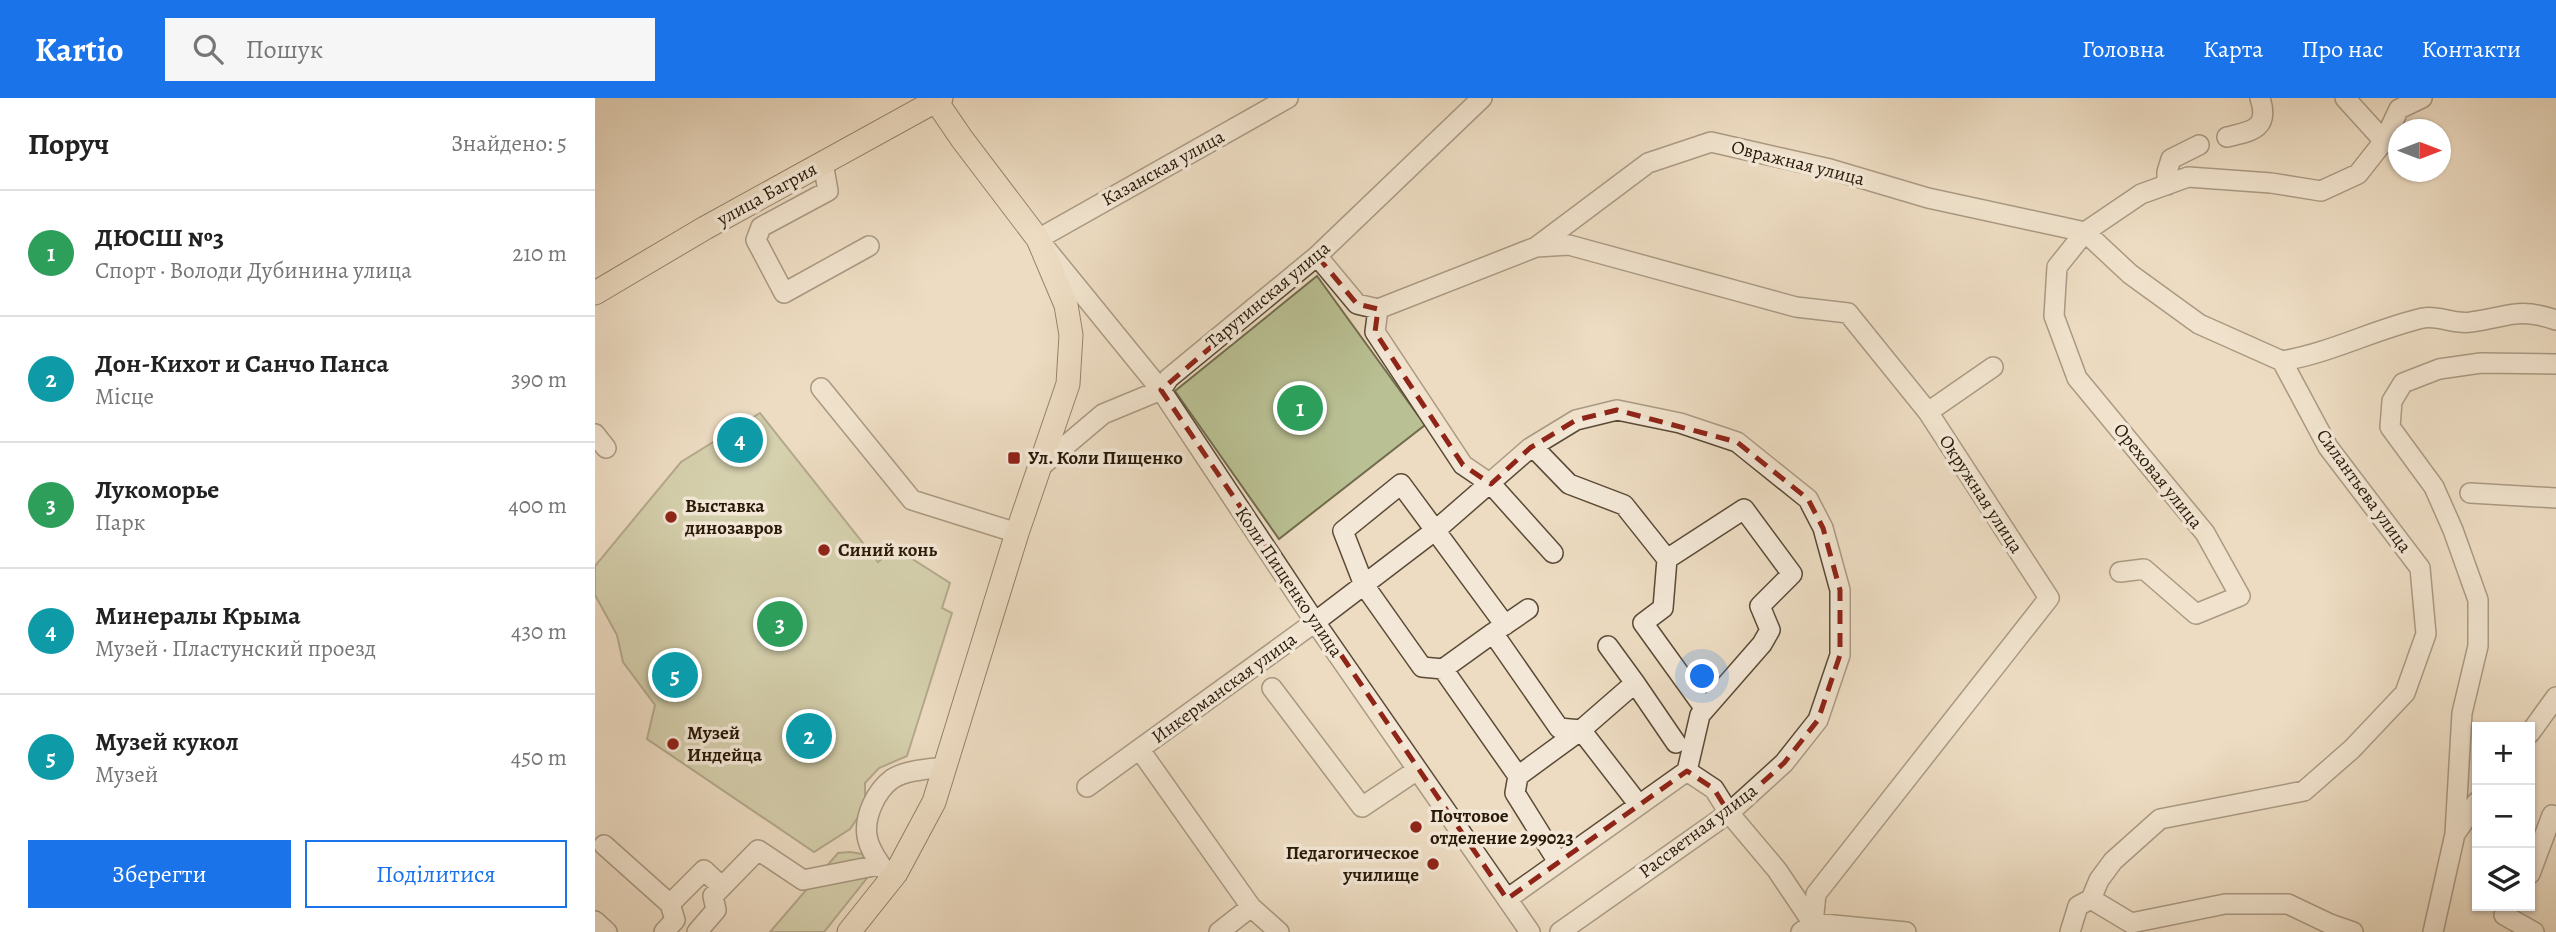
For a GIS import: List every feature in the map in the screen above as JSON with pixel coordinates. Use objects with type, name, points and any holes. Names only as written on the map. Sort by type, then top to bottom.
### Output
[{"type":"main road","points":[[849,932],[885,872],[934,802],[1017,533],[1067,384],[1071,335],[1066,304],[1038,239],[962,139],[937,99]]},
{"type":"main road","name":"улица Багрия","points":[[595,293],[705,228],[937,99]]},
{"type":"street","name":"Казанская улица","points":[[1038,239],[1288,98]]},
{"type":"street","name":"Тарутинская улица","points":[[1038,468],[1103,414],[1161,390],[1169,378],[1317,256],[1482,98]]},
{"type":"street","points":[[2227,137],[2248,132],[2259,125],[2263,112],[2260,98]]},
{"type":"street","points":[[2345,98],[2384,141]]},
{"type":"street","points":[[2423,98],[2399,109],[2384,141],[2358,174],[2321,191],[2271,183],[2187,177],[2141,194],[2085,232],[2130,274],[2199,324],[2282,360],[2310,356],[2425,317],[2466,323],[2512,313],[2532,312],[2556,320]]},
{"type":"street","name":"Овражная улица","points":[[1536,247],[1649,163],[1711,142],[1829,169],[1928,198],[2085,232]]},
{"type":"street","points":[[2167,185],[2171,159],[2199,145]]},
{"type":"street","points":[[823,163],[828,191],[761,227],[756,240],[784,293],[869,246]]},
{"type":"street","name":"Ореховая улица","points":[[2085,232],[2057,267],[2054,316],[2077,378],[2205,533],[2240,596],[2196,614],[2144,569],[2120,572]]},
{"type":"street","name":"Коли Пищенко улица","points":[[1038,239],[1161,390],[1315,622],[1530,932]]},
{"type":"street","name":"Окружная улица","points":[[1536,247],[1569,245],[1796,307],[1848,313],[1928,412],[2049,598],[1816,894],[1811,929]]},
{"type":"street","points":[[1317,256],[1357,304],[1378,309],[1536,247]]},
{"type":"street","points":[[1378,309],[1375,332],[1463,465],[1491,484],[1553,553]]},
{"type":"street","name":"Силантьева улица","points":[[2070,932],[2078,906],[2091,899],[2099,880],[2113,861],[2160,819],[2304,791],[2352,749],[2405,693],[2427,634],[2420,568],[2328,447],[2282,360]]},
{"type":"street","points":[[2433,932],[2455,834],[2462,713],[2478,646],[2478,600],[2434,486],[2390,427],[2392,401],[2403,383],[2439,369],[2481,363],[2556,364]]},
{"type":"street","points":[[1928,412],[1993,367]]},
{"type":"street","points":[[821,387],[912,500],[1017,533]]},
{"type":"street","name":"Рассветная улица","points":[[1491,484],[1530,448],[1576,419],[1617,410],[1680,423],[1737,442],[1808,499],[1823,528],[1840,590],[1840,655],[1818,720],[1784,763],[1729,813],[1560,932]]},
{"type":"street","points":[[1530,448],[1539,453],[1569,484],[1624,505],[1667,559],[1663,607],[1643,623],[1705,709]]},
{"type":"street","points":[[1528,609],[1499,629],[1443,669],[1422,667],[1364,584],[1343,531],[1401,484],[1437,529],[1499,629],[1559,728],[1581,730],[1639,805]]},
{"type":"street","name":"Инкерманская улица","points":[[1087,787],[1315,622],[1491,484]]},
{"type":"street","points":[[2470,493],[2556,498]]},
{"type":"street","points":[[1507,899],[1687,771],[1700,715],[1762,645],[1770,630],[1760,606],[1792,574],[1744,509],[1667,559]]},
{"type":"street","points":[[1608,646],[1677,743]]},
{"type":"street","points":[[1443,669],[1518,776]]},
{"type":"street","points":[[1558,862],[1515,793],[1518,776],[1581,730],[1635,683]]},
{"type":"street","points":[[1272,688],[1362,807],[1417,770]]},
{"type":"street","points":[[2535,726],[2556,697]]},
{"type":"street","points":[[1140,750],[1251,907],[1279,932]]},
{"type":"street","points":[[697,932],[716,911],[713,896],[758,849],[803,880],[885,872],[867,837],[870,813],[877,794],[894,778],[945,766]]},
{"type":"street","points":[[1687,771],[1714,789],[1729,813],[1777,870],[1811,929],[1906,932]]},
{"type":"street","points":[[2455,834],[2472,809]]},
{"type":"street","points":[[2535,861],[2552,815]]},
{"type":"street","points":[[604,845],[670,904],[675,920],[664,932]]},
{"type":"street","points":[[670,904],[704,870],[722,887]]},
{"type":"street","points":[[2091,899],[2131,923],[2225,904],[2288,904],[2353,932]]},
{"type":"street","points":[[1219,932],[1251,907]]},
{"type":"street","points":[[2506,911],[2504,915],[2534,932]]},
{"type":"street","points":[[595,921],[607,932]]},
{"type":"highlighted area","points":[[1317,256],[1357,304],[1378,309],[1375,332],[1463,465],[1491,484],[1530,448],[1576,420],[1617,410],[1737,442],[1808,499],[1823,528],[1840,590],[1840,655],[1818,720],[1784,763],[1729,813],[1714,789],[1687,771],[1507,899],[1161,390]]},
{"type":"green space","points":[[1317,276],[1425,425],[1279,539],[1175,391]]},
{"type":"green space","points":[[760,413],[878,562],[895,548],[950,583],[942,608],[952,613],[907,756],[879,768],[865,783],[865,807],[850,829],[814,852],[647,739],[655,705],[623,662],[617,635],[595,595],[595,566],[681,462]]},
{"type":"green space","points":[[838,853],[869,855],[871,873],[824,932],[770,932]]},
{"type":"place","name":"ДЮСШ №3","points":[[1300,408]]},
{"type":"place","name":"Минералы Крыма","points":[[740,440]]},
{"type":"place","name":"Ул. Коли Пищенко","points":[[1014,458]]},
{"type":"place","name":"Выставка динозавров","points":[[671,517]]},
{"type":"place","name":"Синий конь","points":[[824,550]]},
{"type":"place","name":"Лукоморье","points":[[780,624]]},
{"type":"place","name":"Музей кукол","points":[[675,675]]},
{"type":"place","name":"Дон-Кихот и Санчо Панса","points":[[809,736]]},
{"type":"place","name":"Музей Индейца","points":[[673,744]]},
{"type":"place","name":"Почтовое отделение 299023","points":[[1416,827]]},
{"type":"place","name":"Педагогическое училище","points":[[1433,864]]}]
